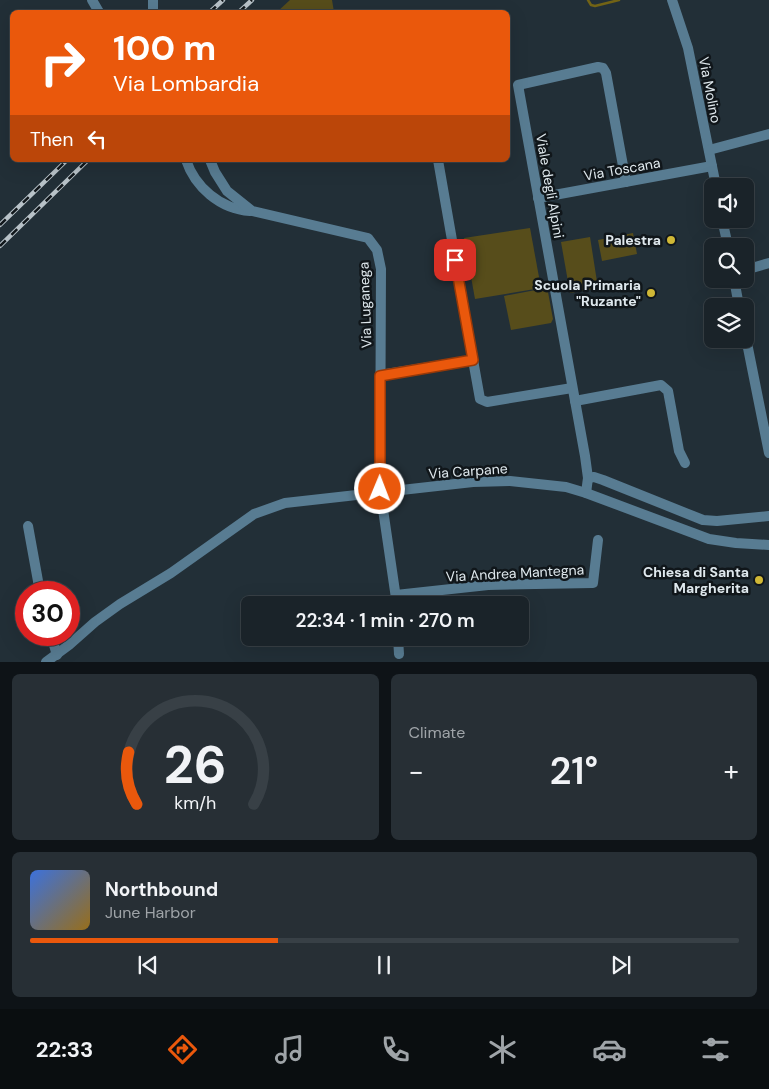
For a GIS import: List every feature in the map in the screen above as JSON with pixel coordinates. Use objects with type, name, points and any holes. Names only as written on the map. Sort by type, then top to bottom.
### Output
[{"type":"street","name":"Via Molino","points":[[672,0],[688,48],[714,178]]},
{"type":"street","name":"Viale degli Alpini","points":[[586,492],[588,478],[575,401],[538,198],[513,87],[598,67],[603,68],[606,73],[626,182]]},
{"type":"street","points":[[709,150],[769,134]]},
{"type":"street","name":"Via Luganega","points":[[187,162],[192,176],[200,185],[226,204],[241,210],[368,238],[377,250],[380,269],[381,493],[395,596]]},
{"type":"street","name":"Via Luganega","points":[[211,162],[215,172],[231,194],[252,211]]},
{"type":"street","points":[[438,162],[480,399],[487,402],[572,388]]},
{"type":"street","name":"Via Toscana","points":[[538,198],[712,166]]},
{"type":"street","points":[[216,198],[231,194]]},
{"type":"street","points":[[226,204],[231,194]]},
{"type":"street","points":[[754,267],[769,263]]},
{"type":"street","points":[[748,348],[769,453]]},
{"type":"street","points":[[380,376],[473,360]]},
{"type":"street","points":[[575,401],[664,386],[669,395],[679,451],[685,463]]},
{"type":"street","points":[[588,478],[594,477],[704,520],[769,516]]},
{"type":"street","name":"Via Carpane","points":[[46,662],[120,604],[171,574],[254,514],[285,503],[473,482],[510,481],[566,487],[586,492],[709,539],[769,545]]},
{"type":"street","points":[[709,539],[711,521]]},
{"type":"street","points":[[28,526],[38,581]]},
{"type":"street","name":"Via Andrea Mantegna","points":[[421,596],[488,585],[593,583],[598,540]]},
{"type":"street","points":[[54,646],[56,655]]},
{"type":"street","points":[[398,646],[399,654]]},
{"type":"shaded area","points":[[290,0],[332,0],[334,10],[279,10]]},
{"type":"shaded area","points":[[530,228],[541,288],[475,299],[464,238]]},
{"type":"shaded area","points":[[633,233],[637,254],[602,261],[598,240]]},
{"type":"shaded area","points":[[590,237],[598,288],[570,293],[561,242]]},
{"type":"shaded area","points":[[541,289],[548,292],[553,319],[551,323],[511,330],[504,296]]},
{"type":"waterway","points":[[588,0],[591,5],[595,6],[619,0]]},
{"type":"railway","points":[[212,10],[223,0]]},
{"type":"railway","points":[[241,10],[252,0]]},
{"type":"railway","points":[[0,225],[65,162]]},
{"type":"railway","points":[[0,246],[86,162]]},
{"type":"place","name":"Palestra","points":[[671,240]]},
{"type":"place","name":"Scuola Primaria \"Ruzante\"","points":[[651,293]]},
{"type":"place","name":"Chiesa di Santa Margherita","points":[[759,580]]},
{"type":"route","points":[[380,489],[380,376],[473,360],[455,260]]}]
